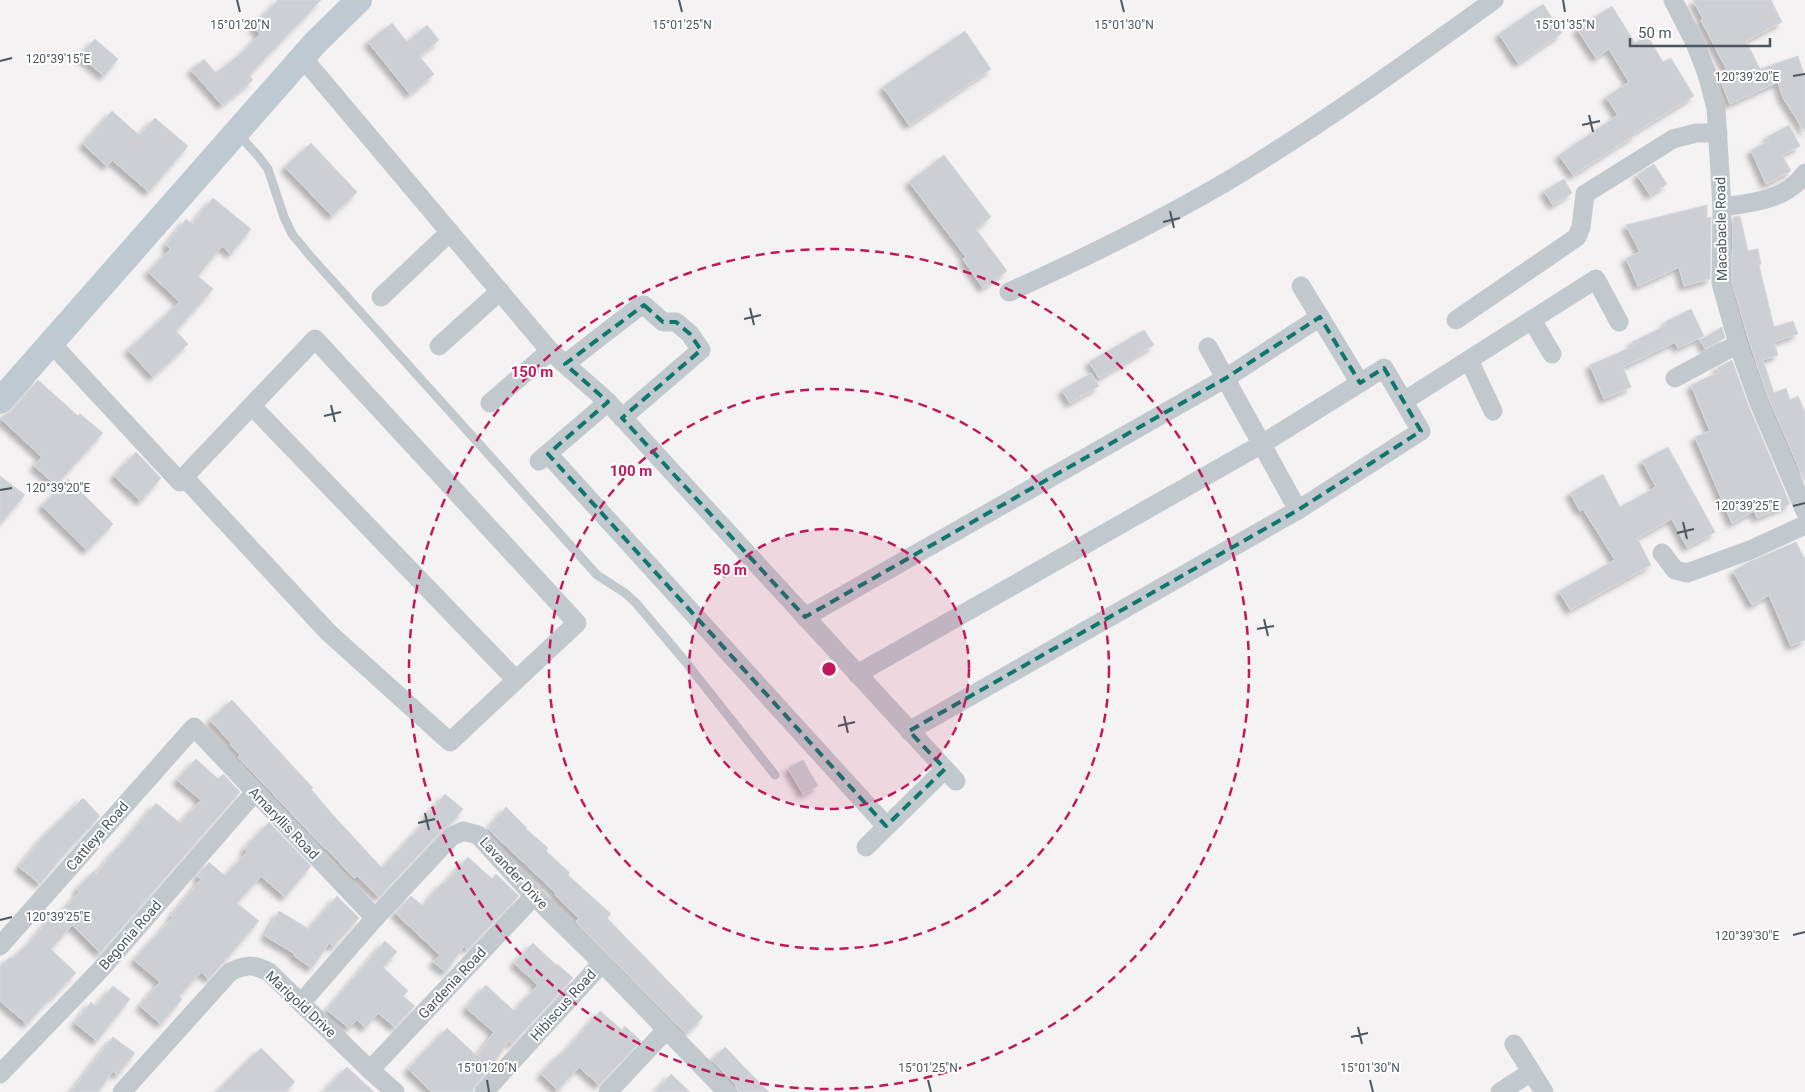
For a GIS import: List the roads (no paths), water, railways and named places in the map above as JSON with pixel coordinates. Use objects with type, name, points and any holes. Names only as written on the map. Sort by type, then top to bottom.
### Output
[{"type":"street","points":[[0,401],[302,57],[359,0]]},
{"type":"street","points":[[1009,292],[1073,264],[1231,179],[1369,90],[1494,0]]},
{"type":"street","name":"Macabacle Road","points":[[1673,0],[1695,43],[1707,74],[1716,108],[1722,207],[1721,283],[1738,344],[1759,403],[1805,510]]},
{"type":"street","points":[[302,57],[550,351],[608,402],[950,775],[886,826],[866,846]]},
{"type":"street","points":[[1456,320],[1576,237],[1581,227],[1585,194],[1673,139],[1696,133],[1718,133]]},
{"type":"street","points":[[1722,207],[1748,203],[1784,193],[1800,180],[1805,173]]},
{"type":"street","points":[[381,297],[450,232]]},
{"type":"street","points":[[1404,401],[1596,279],[1619,322]]},
{"type":"street","points":[[1301,286],[1360,383]]},
{"type":"street","points":[[439,346],[500,291]]},
{"type":"street","points":[[565,364],[640,306],[644,305],[663,322],[676,322],[690,334],[701,350],[622,418]]},
{"type":"street","points":[[805,617],[1226,378],[1320,317]]},
{"type":"street","points":[[1532,320],[1552,354]]},
{"type":"street","points":[[51,343],[180,482],[184,477],[315,339],[577,623],[450,742],[328,632],[184,477]]},
{"type":"street","points":[[1675,378],[1738,344]]},
{"type":"street","points":[[1208,347],[1298,510]]},
{"type":"street","points":[[490,403],[550,351]]},
{"type":"street","points":[[1469,360],[1494,411]]},
{"type":"street","points":[[857,674],[1262,444],[1384,368],[1421,431],[1298,510],[909,731]]},
{"type":"street","points":[[608,402],[544,457],[886,826]]},
{"type":"street","points":[[252,406],[516,680]]},
{"type":"street","points":[[1662,553],[1675,570],[1687,573],[1750,550],[1805,525]]},
{"type":"street","name":"Amaryllis Road","points":[[194,727],[375,918]]},
{"type":"street","name":"Cattleya Road","points":[[0,946],[194,727]]},
{"type":"street","name":"Begonia Road","points":[[0,1074],[101,969],[255,792]]},
{"type":"street","name":"Lavander Drive","points":[[301,1003],[375,918],[451,837],[463,831],[478,835],[534,896],[727,1092]]},
{"type":"street","name":"Gardenia Road","points":[[370,1070],[534,896]]},
{"type":"street","name":"Hibiscus Road","points":[[484,1092],[602,963]]},
{"type":"street","name":"Marigold Drive","points":[[122,1092],[230,972],[243,966],[256,966],[270,972],[395,1092]]},
{"type":"street","points":[[608,1092],[667,1029]]},
{"type":"street","points":[[1514,1044],[1544,1092]]},
{"type":"street","points":[[1500,1092],[1531,1072]]},
{"type":"lane","points":[[236,132],[268,169],[284,217],[292,234],[311,257],[596,575],[636,603],[684,660],[775,775]]}]
